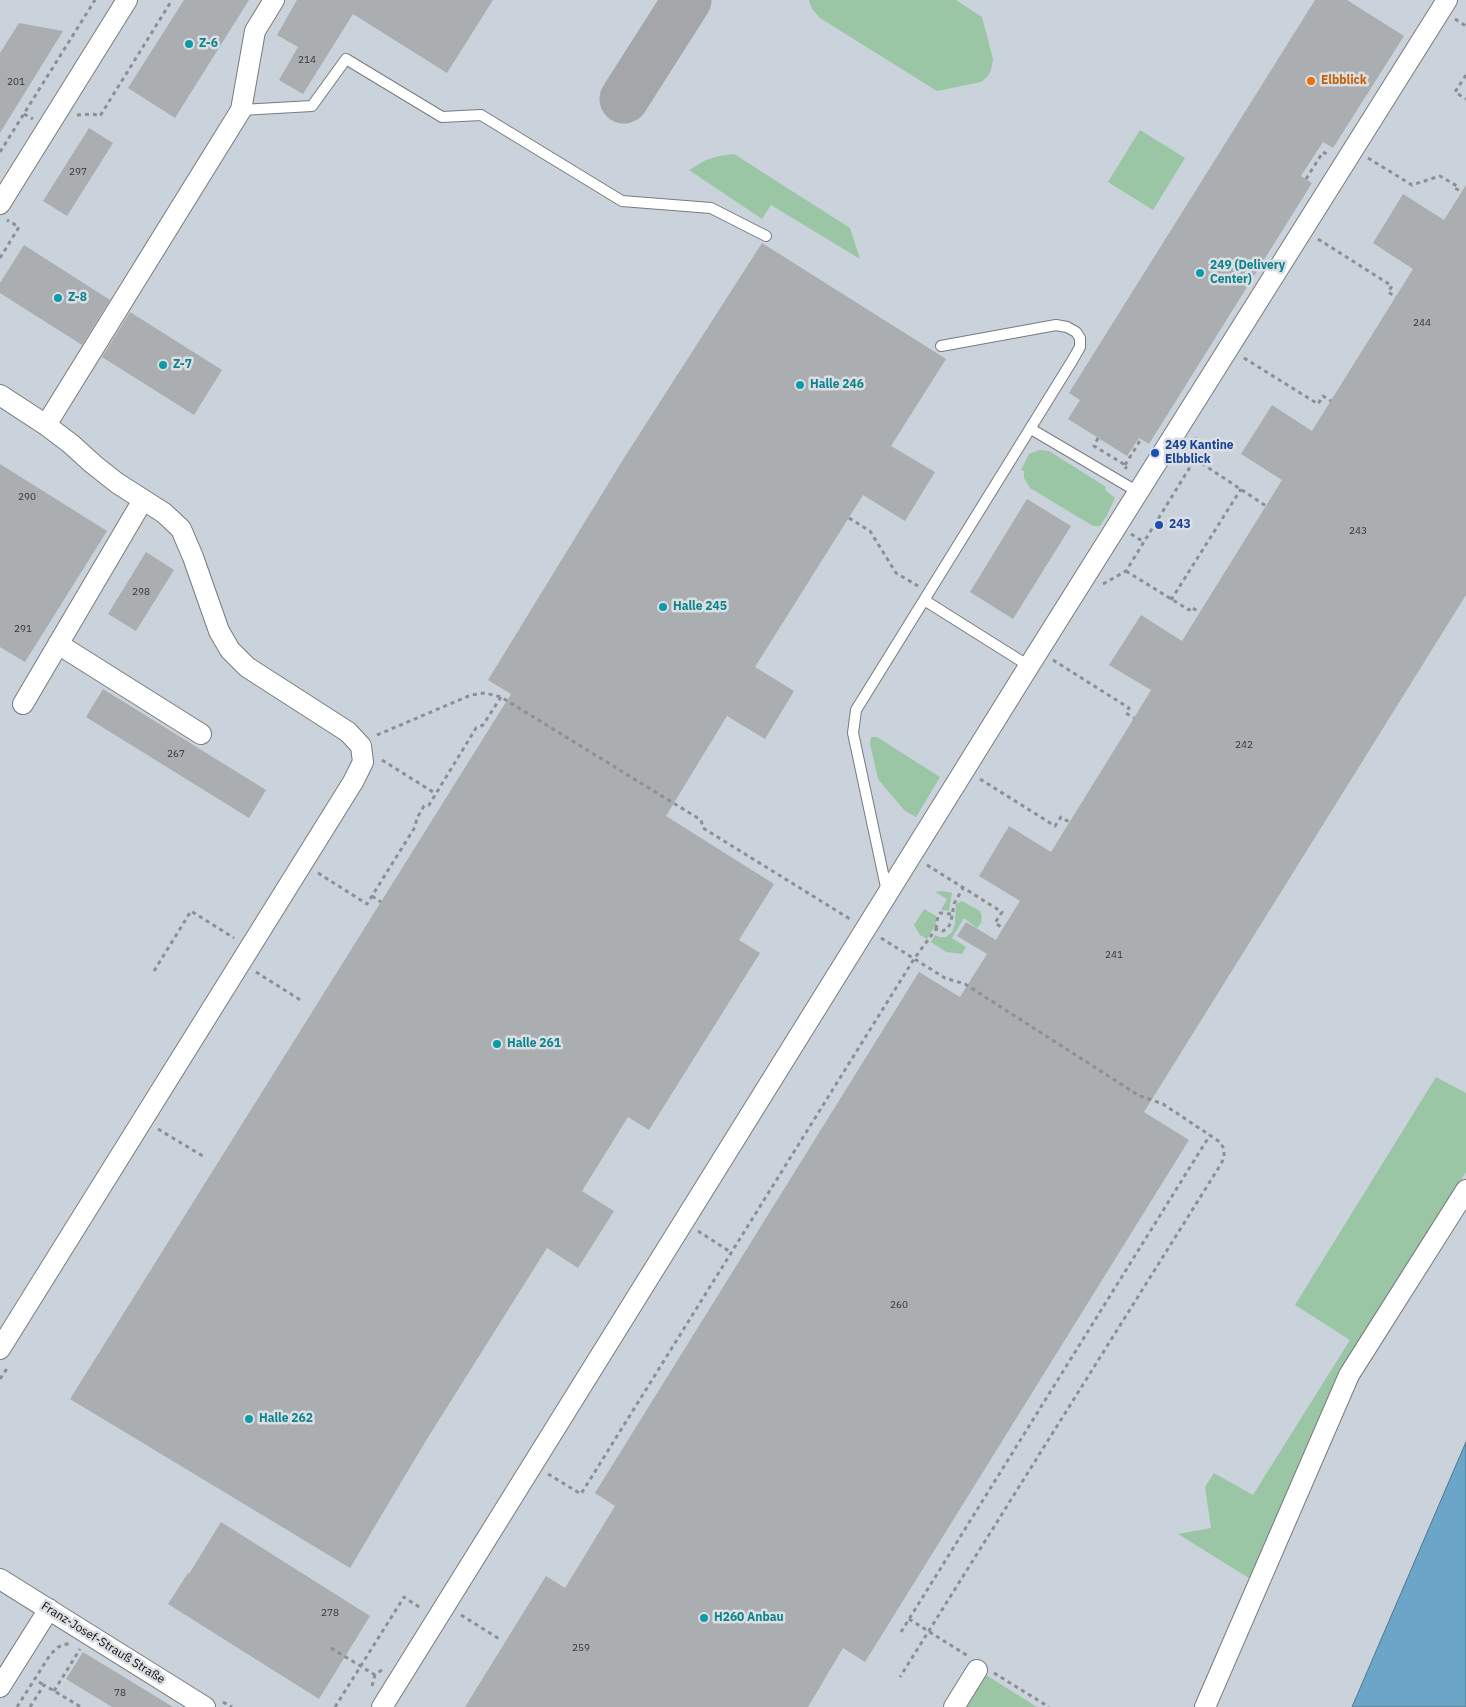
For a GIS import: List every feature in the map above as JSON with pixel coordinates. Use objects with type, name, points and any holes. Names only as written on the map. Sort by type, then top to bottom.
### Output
[{"type":"street","points":[[0,204],[127,0]]},
{"type":"street","points":[[46,425],[241,110],[255,31],[274,0]]},
{"type":"street","points":[[382,1707],[1029,666],[1446,0]]},
{"type":"street","points":[[0,395],[46,425],[117,483],[164,513],[181,529],[193,557],[218,630],[230,650],[246,667],[348,732],[361,746],[362,762],[353,782],[0,1349]]},
{"type":"street","points":[[23,704],[143,500]]},
{"type":"street","points":[[58,644],[202,734]]},
{"type":"street","points":[[1205,1707],[1349,1375],[1466,1190]]},
{"type":"street","name":"Franz-Josef-Strauß Straße","points":[[0,1579],[205,1707]]},
{"type":"street","points":[[0,1687],[49,1609]]},
{"type":"street","points":[[954,1707],[977,1670]]},
{"type":"lane","points":[[241,110],[312,106],[346,59],[442,117],[481,115],[622,201],[711,208],[766,236]]},
{"type":"lane","points":[[888,895],[853,733],[856,710],[1031,429],[1080,347],[1080,338],[1076,332],[1067,326],[1056,325],[941,346]]},
{"type":"lane","points":[[1031,429],[1138,492]]},
{"type":"lane","points":[[924,600],[1029,666]]},
{"type":"path","points":[[0,152],[95,0]]},
{"type":"path","points":[[24,114],[37,122],[82,114],[100,116],[172,0]]},
{"type":"path","points":[[1454,18],[1466,26]]},
{"type":"path","points":[[1466,74],[1455,92],[1466,99]]},
{"type":"path","points":[[1367,158],[1412,185],[1440,176],[1457,186],[1455,188],[1462,192]]},
{"type":"path","points":[[0,215],[19,227],[0,258]]},
{"type":"path","points":[[1316,238],[1392,286],[1388,292],[1396,297]]},
{"type":"path","points":[[1241,356],[1318,404],[1323,396],[1331,401]]},
{"type":"path","points":[[1096,588],[1126,571],[1195,459],[1196,428]]},
{"type":"path","points":[[1125,465],[1141,439]]},
{"type":"path","points":[[1195,459],[1266,506]]},
{"type":"path","points":[[1172,600],[1240,489]]},
{"type":"path","points":[[1126,571],[1188,610],[1191,607],[1199,612]]},
{"type":"path","points":[[1052,660],[1129,708],[1126,713],[1134,718]]},
{"type":"path","points":[[377,735],[471,695],[485,693],[501,697],[701,820],[703,828],[914,959],[945,978],[965,984],[1138,1095],[1163,1104],[1220,1142],[1224,1149],[1224,1157],[1221,1164],[900,1678]]},
{"type":"path","points":[[315,871],[367,904],[415,827],[417,818],[424,806],[429,805],[476,728],[483,725],[501,697]]},
{"type":"path","points":[[381,760],[433,792]]},
{"type":"path","points":[[980,779],[1055,826],[1061,818],[1069,822]]},
{"type":"path","points":[[927,865],[1002,912],[995,923],[1003,928]]},
{"type":"path","points":[[936,929],[943,931],[948,928],[954,904],[963,888]]},
{"type":"path","points":[[372,896],[381,902]]},
{"type":"path","points":[[154,971],[191,911],[239,941]]},
{"type":"path","points":[[544,1472],[581,1494],[914,959],[936,929],[938,915],[940,913],[952,914]]},
{"type":"path","points":[[253,971],[302,1001]]},
{"type":"path","points":[[155,1127],[206,1158]]},
{"type":"path","points":[[901,1632],[1210,1135]]},
{"type":"path","points":[[335,1707],[404,1597],[423,1609]]},
{"type":"path","points":[[447,1605],[501,1640]]},
{"type":"path","points":[[909,1619],[929,1632]]},
{"type":"path","points":[[54,1692],[80,1650],[81,1642]]},
{"type":"path","points":[[17,1707],[50,1655],[58,1647],[76,1643]]},
{"type":"path","points":[[331,1648],[382,1680]]},
{"type":"path","points":[[39,1682],[81,1707]]},
{"type":"path","points":[[30,1707],[44,1685]]},
{"type":"shaded area","points":[[0,0],[1466,0],[1466,1442],[1352,1707],[0,1707]]},
{"type":"green space","points":[[809,0],[956,0],[982,17],[993,59],[991,70],[988,76],[981,82],[937,91],[820,18],[812,9]]},
{"type":"green space","points":[[1140,130],[1185,158],[1153,210],[1108,182]]},
{"type":"green space","points":[[734,154],[850,228],[860,259],[771,205],[762,219],[689,170],[706,160]]},
{"type":"green space","points":[[1039,450],[1049,451],[1106,487],[1105,490],[1115,498],[1100,526],[1093,526],[1030,488],[1024,478],[1024,471],[1021,470],[1029,454]]},
{"type":"green space","points":[[871,737],[877,737],[940,777],[916,817],[905,811],[878,779],[870,744]]},
{"type":"green space","points":[[935,892],[952,893],[949,911],[941,910],[947,899]]},
{"type":"green space","points":[[962,901],[980,911],[981,923],[977,928],[964,918],[952,938],[966,947],[962,954],[946,952],[931,942],[935,935],[946,937],[952,932],[955,923],[956,904]]},
{"type":"green space","points":[[924,909],[936,916],[936,924],[927,939],[920,935],[914,925]]},
{"type":"green space","points":[[1436,1077],[1466,1093],[1466,1172],[1343,1370],[1252,1580],[1178,1534],[1211,1528],[1205,1487],[1214,1473],[1253,1495],[1350,1340],[1295,1305]]},
{"type":"green space","points":[[986,1675],[1037,1707],[966,1707]]},
{"type":"water","points":[[1466,1442],[1466,1707],[1352,1707]]},
{"type":"building","name":"Z-6","points":[[184,0],[249,0],[175,118],[128,88]]},
{"type":"building","points":[[297,0],[493,0],[447,73],[353,14],[303,94],[279,80],[298,47],[277,35]]},
{"type":"building","name":"249 (Delivery Center)","points":[[1315,0],[1347,0],[1404,36],[1333,148],[1323,142],[1301,176],[1312,183],[1149,444],[1139,438],[1127,456],[1068,419],[1080,400],[1069,393]]},
{"type":"building","points":[[19,23],[63,31],[0,133],[0,53]]},
{"type":"building","points":[[89,128],[113,143],[67,216],[43,201]]},
{"type":"building","points":[[1466,185],[1466,595],[1144,1112],[1189,1140],[865,1662],[843,1648],[808,1707],[465,1707],[546,1576],[565,1588],[615,1506],[595,1493],[919,972],[960,997],[987,954],[957,936],[966,922],[996,940],[1020,901],[979,876],[1009,826],[1051,852],[1134,718],[1151,690],[1109,665],[1141,615],[1182,641],[1282,480],[1241,454],[1272,405],[1312,431],[1413,269],[1373,243],[1403,194],[1444,220]]},
{"type":"building","points":[[762,243],[946,359],[891,446],[935,472],[905,521],[863,495],[755,667],[794,691],[765,739],[727,716],[666,816],[774,884],[739,940],[760,953],[649,1130],[628,1117],[582,1191],[614,1211],[578,1268],[547,1248],[427,1439],[350,1568],[70,1399],[511,694],[488,680],[624,458]]},
{"type":"building","name":"Z-8","points":[[24,245],[110,300],[82,345],[0,293],[0,283]]},
{"type":"building","name":"Z-7","points":[[130,312],[222,370],[194,415],[102,357]]},
{"type":"building","points":[[0,464],[107,531],[25,662],[0,647]]},
{"type":"building","points":[[1027,499],[1071,526],[1013,619],[970,592]]},
{"type":"building","points":[[146,552],[174,570],[136,631],[108,614]]},
{"type":"building","points":[[103,689],[266,790],[249,818],[86,717]]},
{"type":"building","points":[[221,1522],[370,1616],[319,1699],[168,1604]]},
{"type":"building","points":[[83,1652],[173,1707],[112,1707],[66,1679]]},
{"type":"taxiway","points":[[624,99],[687,0]]},
{"type":"place","name":"Z-6","points":[[189,44]]},
{"type":"place","name":"Elbblick","points":[[1311,81]]},
{"type":"place","name":"249 (Delivery Center)","points":[[1200,273]]},
{"type":"place","name":"Z-8","points":[[58,298]]},
{"type":"place","name":"Z-7","points":[[163,365]]},
{"type":"place","name":"Halle 246","points":[[800,385]]},
{"type":"place","name":"249 Kantine Elbblick","points":[[1155,453]]},
{"type":"place","name":"243","points":[[1159,525]]},
{"type":"place","name":"Halle 245","points":[[663,607]]},
{"type":"place","name":"Halle 261","points":[[497,1044]]},
{"type":"place","name":"Halle 262","points":[[249,1419]]},
{"type":"place","name":"H260 Anbau","points":[[704,1618]]}]
